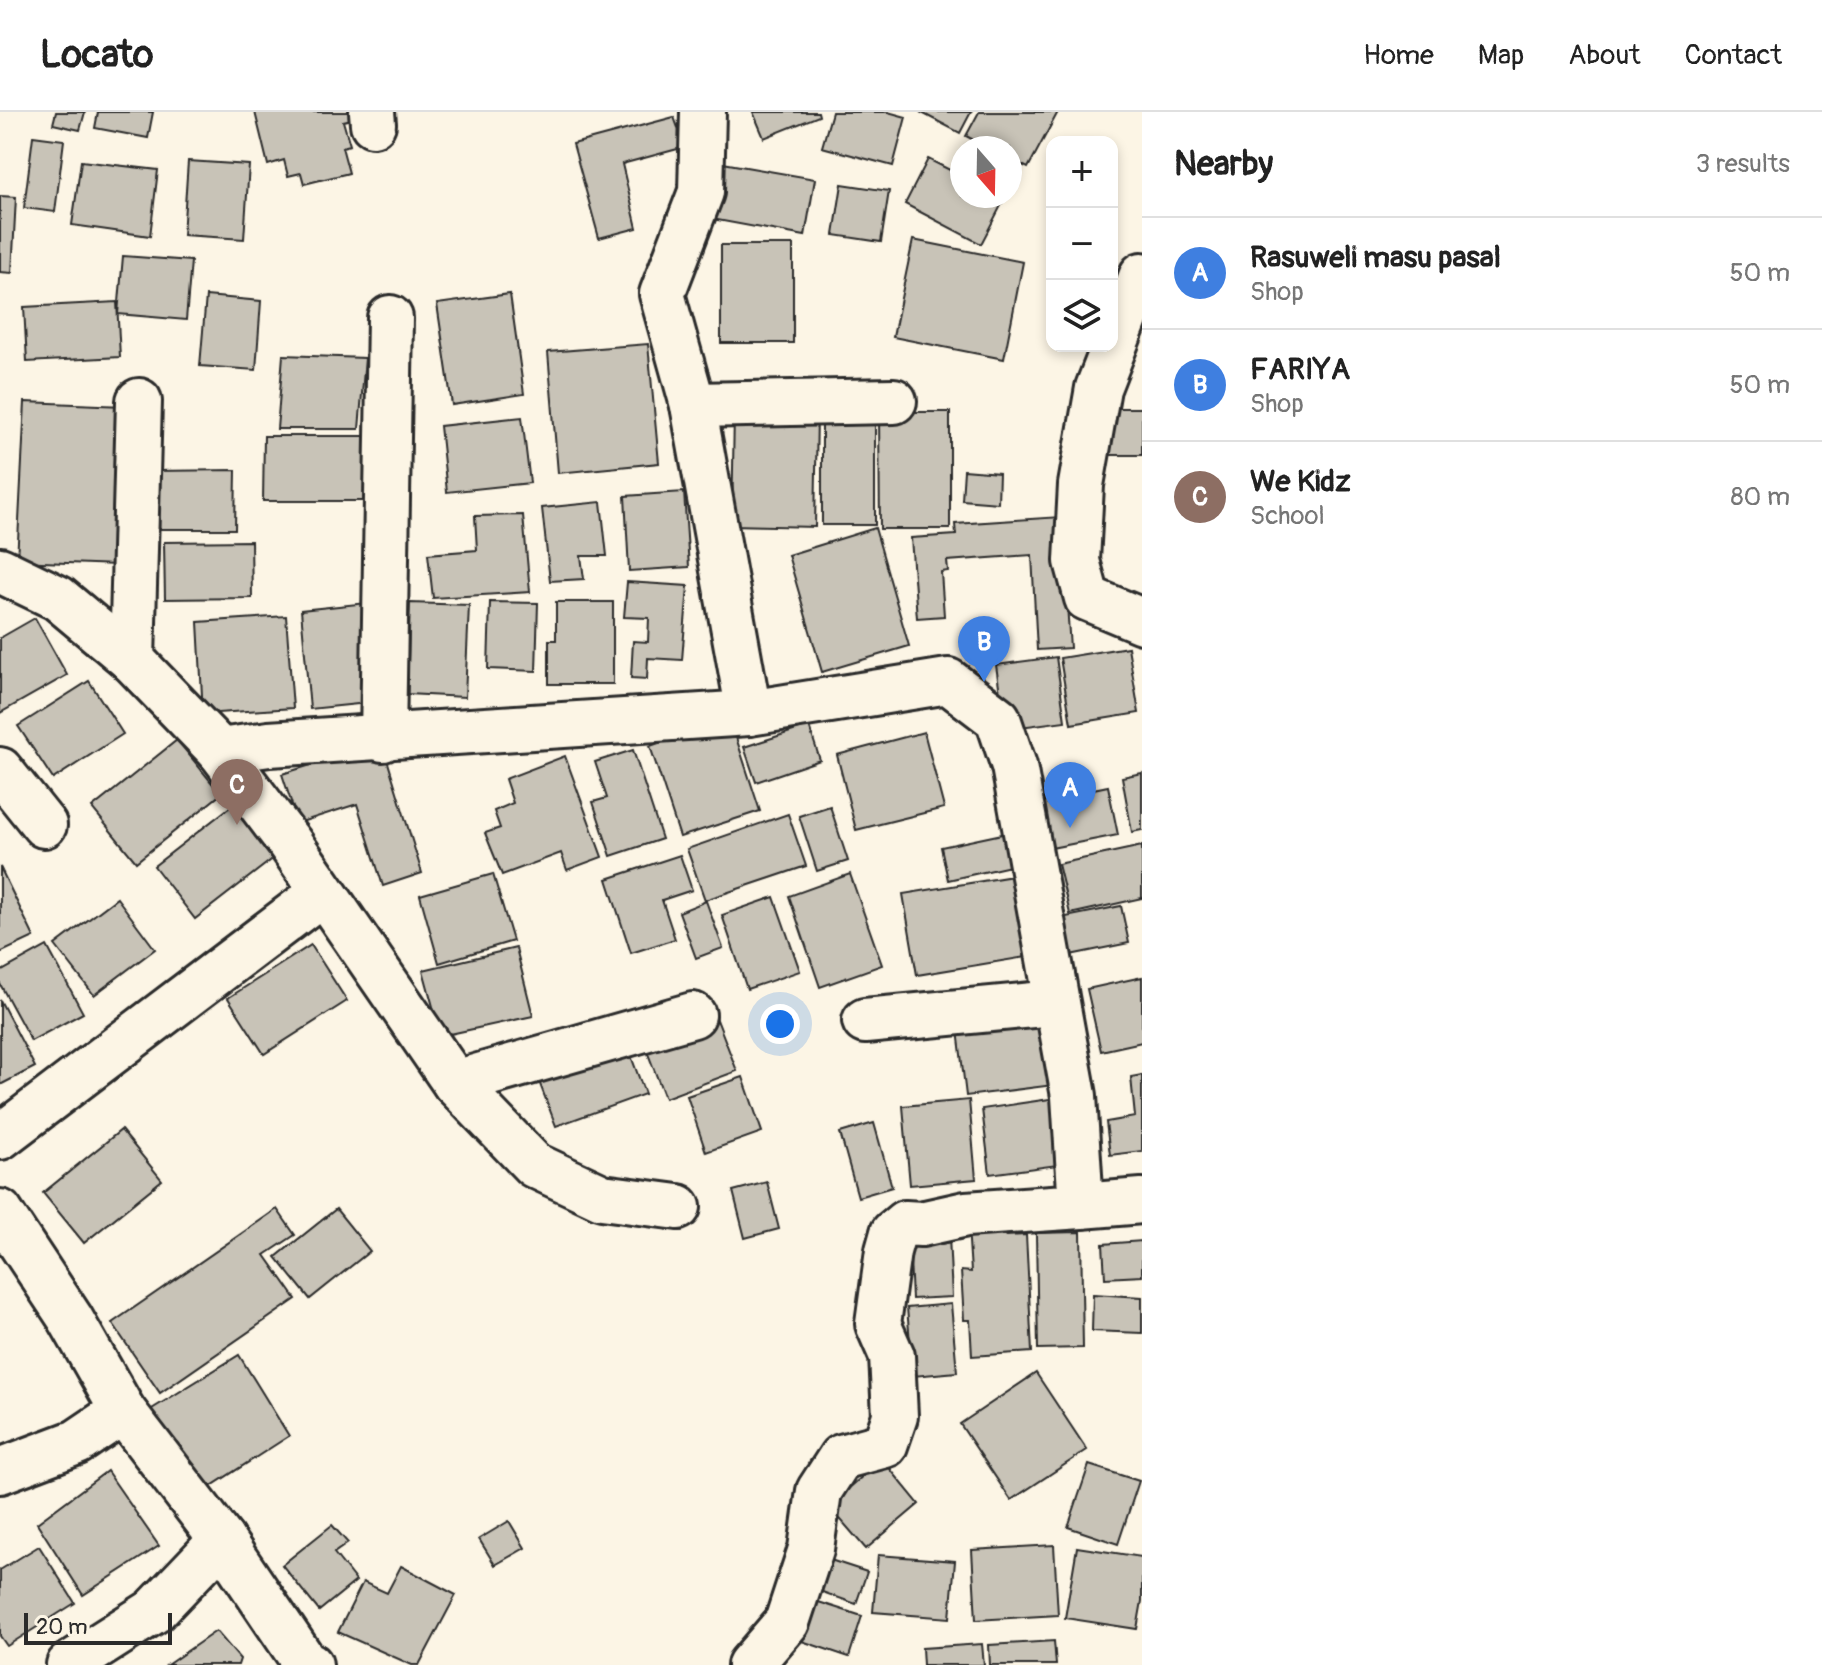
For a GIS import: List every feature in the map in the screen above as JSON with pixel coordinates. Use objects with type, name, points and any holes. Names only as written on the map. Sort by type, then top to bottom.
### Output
[{"type":"street","points":[[703,112],[701,192],[662,294],[693,405],[749,713]]},
{"type":"street","points":[[1142,275],[1098,388],[1081,485],[1077,561],[1087,598],[1142,621]]},
{"type":"street","points":[[383,739],[390,318]]},
{"type":"street","points":[[132,660],[139,401]]},
{"type":"street","points":[[693,405],[894,401]]},
{"type":"street","points":[[0,570],[58,598],[132,660],[220,751],[323,892],[455,1083],[534,1165],[602,1197],[678,1207]]},
{"type":"street","points":[[220,751],[269,744],[749,713],[948,681],[998,719],[1014,766],[1054,1003],[1074,1096],[1081,1206]]},
{"type":"street","points":[[0,770],[44,825]]},
{"type":"street","points":[[0,1137],[323,892]]},
{"type":"street","points":[[865,1021],[1054,1003]]},
{"type":"street","points":[[455,1083],[693,1015]]},
{"type":"street","points":[[750,1665],[787,1622],[811,1549],[819,1491],[841,1457],[885,1445],[895,1416],[892,1356],[878,1324],[893,1233],[905,1223],[921,1224],[966,1214],[1142,1201]]},
{"type":"street","points":[[0,1212],[70,1318],[123,1411],[222,1540],[305,1663],[310,1665]]},
{"type":"street","points":[[0,1471],[77,1442],[123,1411]]},
{"type":"street","points":[[69,1665],[154,1611],[222,1540]]},
{"type":"building","points":[[56,112],[85,112],[80,130],[53,124]]},
{"type":"building","points":[[98,112],[153,112],[148,138],[95,128]]},
{"type":"building","points":[[255,112],[364,112],[365,116],[343,121],[350,145],[342,147],[349,173],[304,184],[301,173],[288,176],[284,160],[268,165]]},
{"type":"building","points":[[753,112],[818,112],[819,116],[764,138]]},
{"type":"building","points":[[832,112],[888,112],[906,117],[893,166],[822,147]]},
{"type":"building","points":[[920,112],[971,112],[960,133]]},
{"type":"building","points":[[979,112],[1058,112],[1028,168],[1022,165],[1022,136],[966,136]]},
{"type":"building","points":[[674,117],[685,147],[622,164],[637,228],[599,238],[573,144]]},
{"type":"building","points":[[33,136],[64,140],[55,212],[24,208]]},
{"type":"building","points":[[928,159],[950,170],[950,208],[1000,208],[981,244],[905,204]]},
{"type":"building","points":[[81,161],[158,170],[150,236],[72,225]]},
{"type":"building","points":[[188,161],[249,165],[244,239],[183,235]]},
{"type":"building","points":[[723,163],[815,179],[805,236],[712,219]]},
{"type":"building","points":[[842,184],[889,191],[881,242],[834,235]]},
{"type":"building","points":[[0,196],[16,197],[12,273],[0,272]]},
{"type":"building","points":[[913,240],[1023,262],[1004,359],[893,337]]},
{"type":"building","points":[[721,245],[793,245],[793,343],[721,343]]},
{"type":"building","points":[[123,256],[191,261],[186,320],[118,314]]},
{"type":"building","points":[[510,294],[524,394],[452,405],[437,304]]},
{"type":"building","points":[[206,296],[261,301],[256,370],[200,366]]},
{"type":"building","points":[[117,302],[120,357],[27,362],[24,307]]},
{"type":"building","points":[[648,344],[659,463],[558,473],[548,352]]},
{"type":"building","points":[[283,355],[365,358],[359,429],[277,429]]},
{"type":"building","points":[[25,402],[124,406],[117,565],[17,561]]},
{"type":"building","points":[[1104,408],[1142,408],[1142,455],[1104,455]]},
{"type":"building","points":[[879,412],[950,412],[950,529],[880,529]]},
{"type":"building","points":[[734,413],[817,414],[815,527],[732,525]]},
{"type":"building","points":[[822,413],[875,413],[875,525],[822,525]]},
{"type":"building","points":[[522,417],[530,483],[447,492],[440,426]]},
{"type":"building","points":[[264,436],[372,436],[372,501],[263,501]]},
{"type":"building","points":[[236,470],[235,529],[151,529],[151,471]]},
{"type":"building","points":[[964,470],[999,473],[998,503],[962,500]]},
{"type":"building","points":[[684,492],[689,567],[629,571],[625,496]]},
{"type":"building","points":[[601,502],[607,556],[581,556],[584,579],[550,581],[542,508]]},
{"type":"building","points":[[523,515],[530,592],[433,598],[428,554],[477,550],[475,516]]},
{"type":"building","points":[[1061,517],[1070,648],[1037,650],[1032,555],[947,561],[948,571],[941,572],[944,616],[917,618],[911,538],[956,535],[955,524]]},
{"type":"building","points":[[875,528],[909,646],[822,672],[788,555]]},
{"type":"building","points":[[251,541],[252,598],[165,599],[164,542]]},
{"type":"building","points":[[627,582],[688,586],[682,660],[648,658],[647,679],[631,678],[633,641],[648,642],[649,618],[624,617]]},
{"type":"building","points":[[490,602],[538,603],[536,671],[488,669]]},
{"type":"building","points":[[556,602],[613,602],[613,684],[549,684],[549,640],[556,640]]},
{"type":"building","points":[[367,603],[377,702],[310,709],[301,610]]},
{"type":"building","points":[[410,603],[469,605],[465,697],[407,694]]},
{"type":"building","points":[[286,616],[293,708],[203,714],[198,622]]},
{"type":"building","points":[[35,618],[67,675],[0,713],[0,638]]},
{"type":"building","points":[[1128,647],[1139,713],[1071,724],[1060,658]]},
{"type":"building","points":[[1056,657],[1065,721],[1005,729],[996,665]]},
{"type":"building","points":[[89,681],[123,734],[53,779],[18,726]]},
{"type":"building","points":[[730,719],[760,811],[680,837],[650,746]]},
{"type":"building","points":[[809,726],[820,760],[756,782],[744,747]]},
{"type":"building","points":[[924,732],[944,808],[856,830],[837,755]]},
{"type":"building","points":[[177,740],[221,794],[136,862],[92,808]]},
{"type":"building","points":[[382,743],[422,873],[383,886],[357,804],[298,823],[282,774]]},
{"type":"building","points":[[633,750],[662,839],[611,856],[593,802],[607,798],[595,762]]},
{"type":"building","points":[[565,756],[602,857],[567,870],[561,853],[502,875],[485,833],[500,828],[494,811],[513,803],[505,779]]},
{"type":"building","points":[[1142,773],[1142,830],[1132,832],[1122,777]]},
{"type":"building","points":[[1108,786],[1118,835],[1051,848],[1040,800]]},
{"type":"building","points":[[234,804],[275,857],[195,919],[154,866]]},
{"type":"building","points":[[830,806],[848,861],[817,871],[799,816]]},
{"type":"building","points":[[788,814],[806,866],[705,900],[687,849]]},
{"type":"building","points":[[1021,830],[1028,862],[948,880],[941,847]]},
{"type":"building","points":[[1142,846],[1142,898],[1070,914],[1058,864]]},
{"type":"building","points":[[680,855],[692,890],[662,900],[675,939],[631,953],[607,879]]},
{"type":"building","points":[[0,867],[34,937],[0,953]]},
{"type":"building","points":[[493,874],[513,941],[439,963],[420,895]]},
{"type":"building","points":[[850,874],[882,965],[820,987],[789,896]]},
{"type":"building","points":[[1013,876],[1026,957],[917,975],[903,894]]},
{"type":"building","points":[[774,897],[800,971],[747,989],[722,915]]},
{"type":"building","points":[[117,898],[155,949],[94,995],[55,945]]},
{"type":"building","points":[[706,901],[723,948],[696,958],[679,912]]},
{"type":"building","points":[[1121,906],[1129,943],[1065,956],[1056,919]]},
{"type":"building","points":[[311,945],[347,1001],[264,1054],[228,998]]},
{"type":"building","points":[[47,946],[83,1013],[31,1041],[0,984],[0,972]]},
{"type":"building","points":[[516,948],[533,1016],[441,1036],[423,970]]},
{"type":"building","points":[[1142,977],[1142,1042],[1101,1051],[1087,989]]},
{"type":"building","points":[[0,1000],[35,1067],[0,1085]]},
{"type":"building","points":[[716,1017],[737,1071],[665,1098],[644,1043]]},
{"type":"building","points":[[1047,1021],[1054,1085],[966,1096],[958,1030]]},
{"type":"building","points":[[624,1037],[645,1094],[556,1126],[535,1071]]},
{"type":"building","points":[[1142,1075],[1142,1151],[1110,1155],[1106,1122],[1135,1117],[1131,1077]]},
{"type":"building","points":[[743,1077],[762,1132],[706,1152],[687,1096]]},
{"type":"building","points":[[1064,1097],[1073,1163],[990,1174],[982,1109]]},
{"type":"building","points":[[969,1100],[976,1179],[910,1185],[903,1106]]},
{"type":"building","points":[[874,1123],[892,1187],[858,1197],[840,1133]]},
{"type":"building","points":[[121,1130],[162,1180],[84,1243],[43,1193]]},
{"type":"building","points":[[767,1182],[779,1229],[745,1238],[733,1191]]},
{"type":"building","points":[[277,1209],[295,1235],[265,1255],[296,1299],[160,1393],[112,1323]]},
{"type":"building","points":[[336,1209],[370,1251],[310,1299],[276,1257]]},
{"type":"building","points":[[1005,1225],[1006,1236],[1026,1235],[1032,1352],[972,1356],[970,1320],[964,1320],[961,1271],[971,1272],[968,1226]]},
{"type":"building","points":[[1081,1232],[1083,1348],[1038,1349],[1036,1233]]},
{"type":"building","points":[[949,1236],[952,1297],[912,1299],[909,1238]]},
{"type":"building","points":[[1142,1241],[1142,1276],[1105,1278],[1103,1244]]},
{"type":"building","points":[[1093,1294],[1142,1297],[1142,1333],[1092,1331]]},
{"type":"building","points":[[951,1304],[957,1372],[913,1376],[907,1308]]},
{"type":"building","points":[[239,1355],[289,1436],[199,1494],[147,1412]]},
{"type":"building","points":[[1036,1373],[1087,1450],[1011,1500],[960,1424]]},
{"type":"building","points":[[882,1459],[919,1504],[866,1549],[829,1506]]},
{"type":"building","points":[[1089,1465],[1139,1481],[1118,1544],[1068,1527]]},
{"type":"building","points":[[107,1471],[159,1546],[83,1595],[37,1523]]},
{"type":"building","points":[[509,1521],[525,1548],[495,1565],[479,1539]]},
{"type":"building","points":[[332,1525],[348,1543],[334,1553],[356,1581],[319,1611],[282,1565]]},
{"type":"building","points":[[1054,1545],[1058,1615],[976,1620],[972,1550]]},
{"type":"building","points":[[39,1546],[75,1603],[7,1646],[0,1636],[0,1570]]},
{"type":"building","points":[[1077,1547],[1142,1557],[1142,1601],[1137,1629],[1065,1618]]},
{"type":"building","points":[[878,1555],[955,1561],[950,1618],[873,1612]]},
{"type":"building","points":[[818,1556],[867,1572],[856,1604],[808,1587]]},
{"type":"building","points":[[401,1566],[456,1595],[419,1665],[412,1665],[338,1632],[363,1582],[387,1593]]},
{"type":"building","points":[[806,1598],[862,1616],[849,1657],[793,1638]]},
{"type":"building","points":[[216,1631],[240,1659],[238,1665],[167,1665]]},
{"type":"building","points":[[1054,1641],[1056,1665],[990,1665],[989,1645]]},
{"type":"building","points":[[982,1644],[984,1665],[923,1665],[922,1648]]},
{"type":"place","name":"FARIYA","points":[[984,682]]},
{"type":"place","name":"We Kidz","points":[[237,825]]},
{"type":"place","name":"Rasuweli masu pasal","points":[[1070,828]]}]
